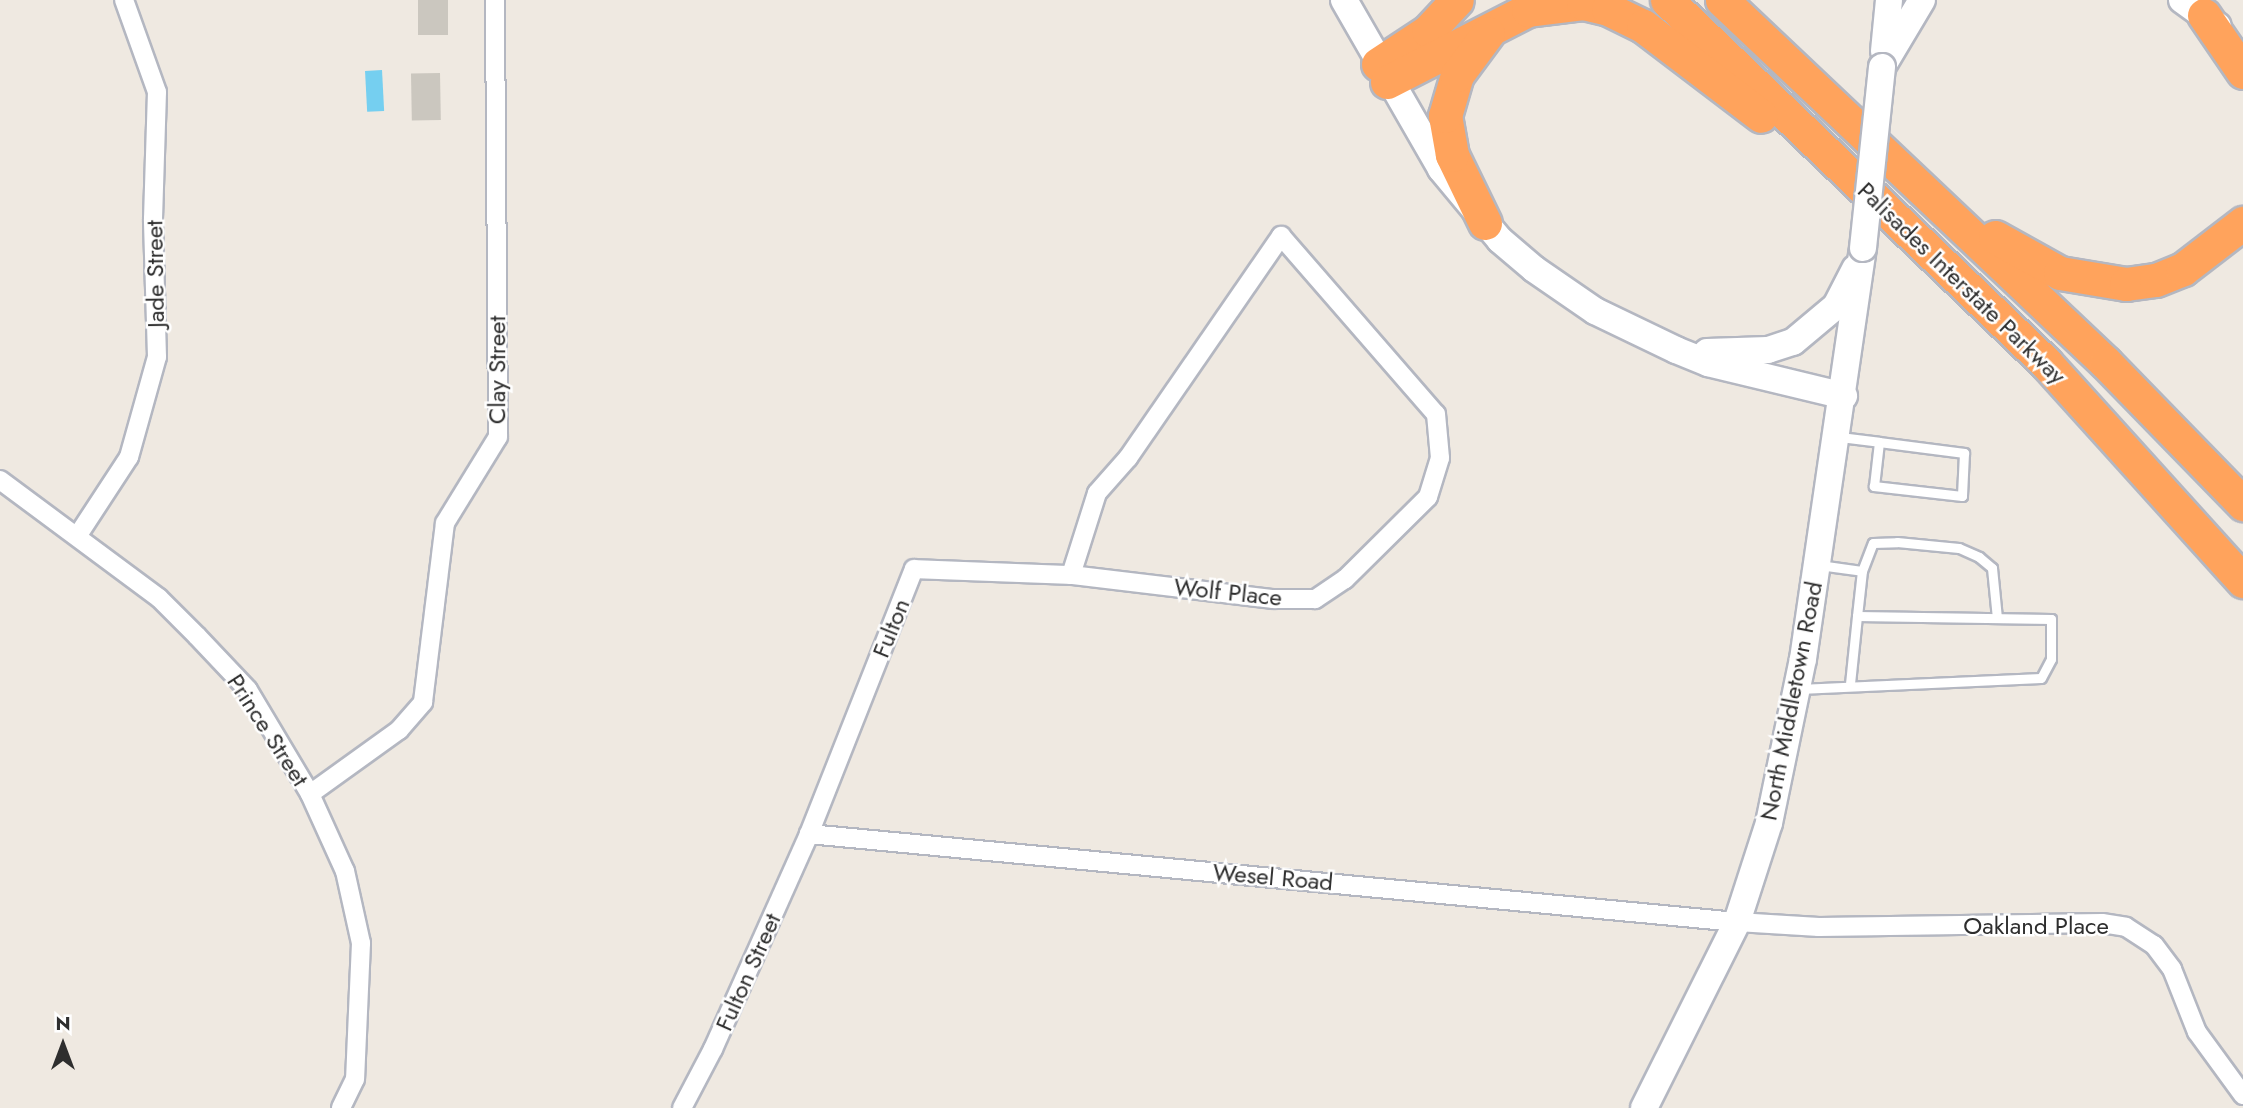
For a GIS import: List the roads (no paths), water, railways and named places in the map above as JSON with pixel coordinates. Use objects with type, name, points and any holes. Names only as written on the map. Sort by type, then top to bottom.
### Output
[{"type":"highway","points":[[1382,73],[1457,0]]},
{"type":"highway","name":"Palisades Interstate Parkway","points":[[1667,0],[1948,268],[2093,412],[2243,581]]},
{"type":"highway","name":"Palisades Interstate Parkway","points":[[1722,0],[2106,363],[2243,504]]},
{"type":"highway","points":[[1382,73],[1539,6],[1572,2],[1608,9],[1632,20],[1796,143],[1948,268]]},
{"type":"highway","points":[[2193,8],[2243,72]]},
{"type":"highway","points":[[1485,223],[1452,155],[1445,116],[1453,86],[1469,56],[1507,19]]},
{"type":"highway","points":[[1833,106],[1993,235],[2060,274],[2100,283],[2156,280],[2196,262],[2238,223]]},
{"type":"street","name":"Jade Street","points":[[78,535],[129,457],[157,357],[153,219],[157,92],[124,0]]},
{"type":"street","name":"Clay Street","points":[[310,794],[399,730],[423,702],[445,523],[498,437],[495,0]]},
{"type":"street","points":[[1344,0],[1382,73],[1441,170],[1485,223],[1553,284],[1614,321],[1708,363],[1844,396]]},
{"type":"street","name":"North Middletown Road","points":[[1644,1108],[1737,922],[1769,823],[1797,689],[1844,396],[1863,248],[1889,0]]},
{"type":"street","points":[[1882,67],[1922,0]]},
{"type":"street","points":[[2193,8],[2243,47]]},
{"type":"street","name":"Wolf Place","points":[[1281,236],[1436,414],[1440,458],[1428,497],[1345,579],[1315,599],[1273,599],[1071,575],[1097,493],[1128,458],[1281,236]]},
{"type":"street","points":[[1676,350],[1756,352],[1793,342],[1836,306],[1863,248]]},
{"type":"street","name":"Prince Street","points":[[0,480],[78,535],[159,598],[248,690],[310,794],[345,871],[361,943],[355,1079],[341,1108]]},
{"type":"street","name":"Fulton","points":[[809,834],[914,569],[1071,575]]},
{"type":"street","name":"Wesel Road","points":[[809,834],[1737,922]]},
{"type":"street","name":"Fulton Street","points":[[682,1108],[713,1049],[809,834]]},
{"type":"street","name":"Oakland Place","points":[[1737,922],[1819,927],[2102,923],[2126,927],[2154,945],[2172,969],[2197,1032],[2243,1095]]},
{"type":"lane","points":[[1838,437],[1879,442],[1964,453],[1962,496],[1874,486],[1879,442]]},
{"type":"lane","points":[[1850,684],[1862,571],[1874,543],[1959,548],[1992,568],[1997,618]]},
{"type":"lane","points":[[1817,564],[1862,571]]},
{"type":"lane","points":[[1797,689],[1850,684],[2041,678],[2051,659],[2051,620],[1857,616]]},
{"type":"water","points":[[382,70],[384,111],[367,112],[365,71]]}]
